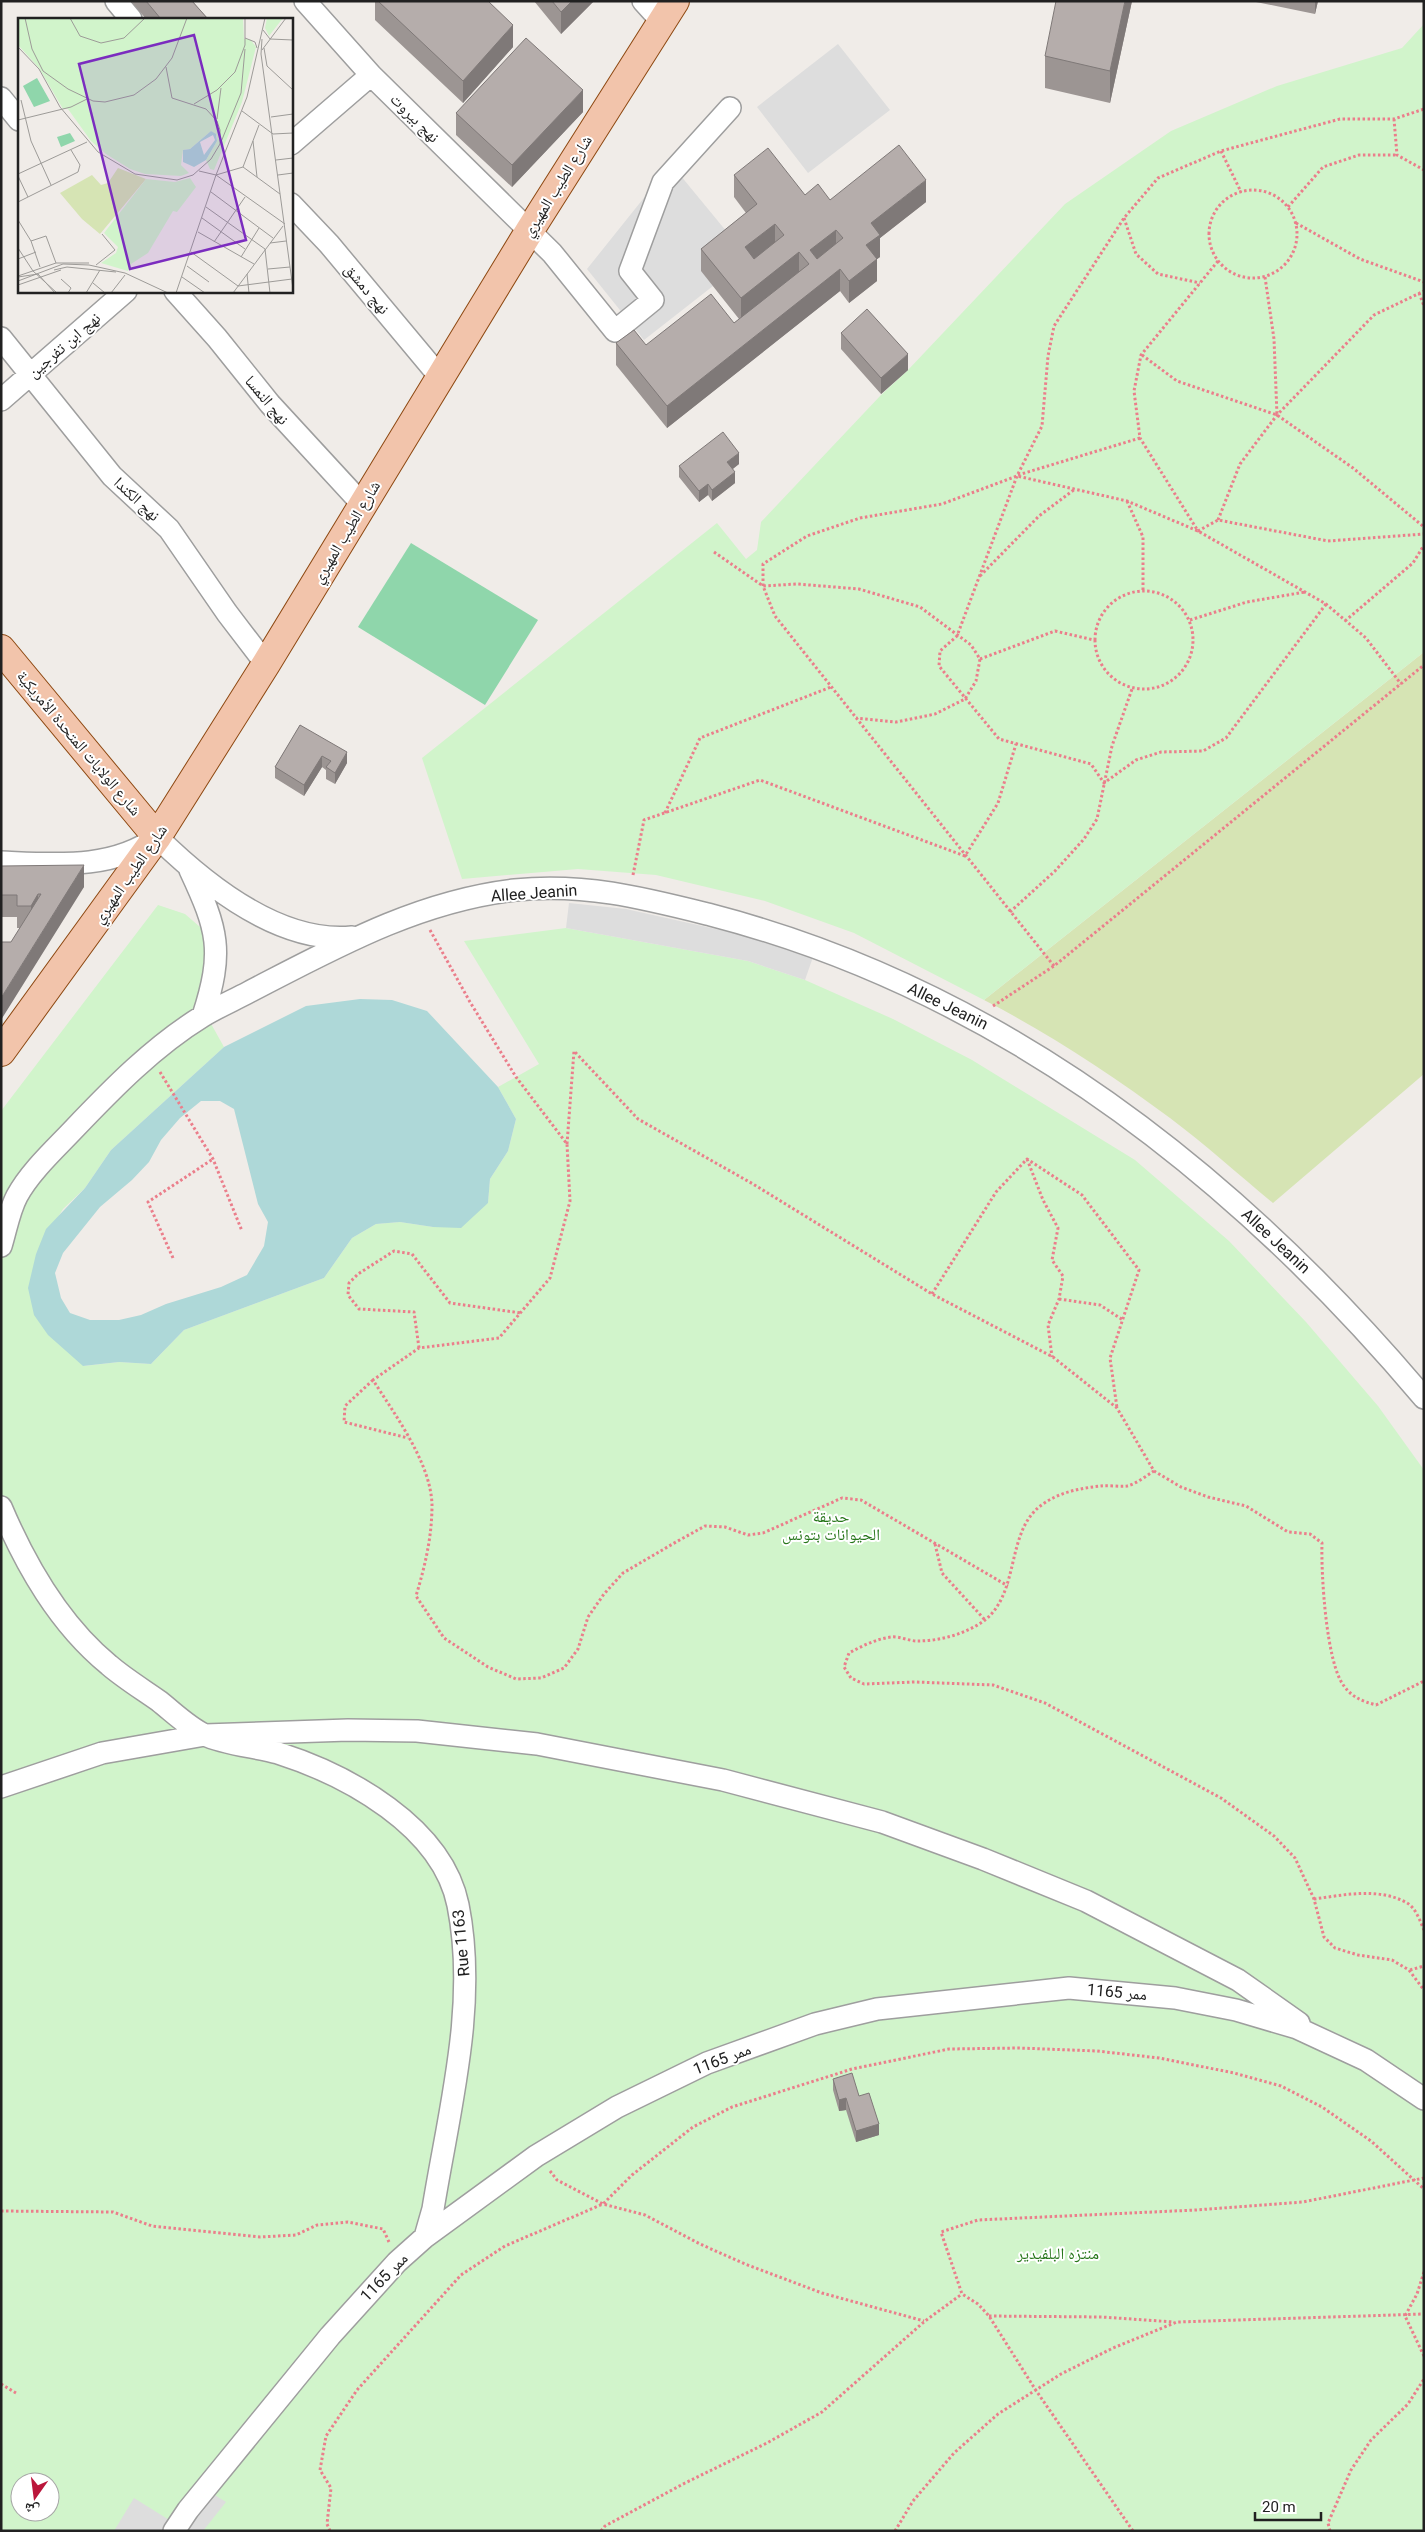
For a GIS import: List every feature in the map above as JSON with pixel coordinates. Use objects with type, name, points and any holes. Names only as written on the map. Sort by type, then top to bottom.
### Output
[{"type":"main road","name":"شارع الطيب المهيري","points":[[1,1052],[157,837],[266,664],[530,230],[668,11]]},
{"type":"main road","name":"شارع الولايات المتحدة الأمريكية","points":[[1,649],[157,837]]},
{"type":"street","points":[[116,1],[130,18]]},
{"type":"street","name":"نهج بيروت","points":[[305,1],[371,75],[552,253],[615,331],[653,300],[630,271],[663,182],[730,108]]},
{"type":"street","points":[[643,1],[668,11]]},
{"type":"street","points":[[292,143],[371,75]]},
{"type":"street","points":[[1,98],[18,119]]},
{"type":"street","name":"نهج دمشق","points":[[292,205],[329,244],[440,377]]},
{"type":"street","name":"نهج ابن تفرجين","points":[[1,400],[125,292]]},
{"type":"street","name":"نهج النمسا","points":[[176,292],[217,338],[270,404],[363,505]]},
{"type":"street","name":"نهج الكندا","points":[[1,338],[112,476],[169,529],[187,552],[215,597],[266,664]]},
{"type":"street","points":[[1,862],[62,864],[104,861],[143,847],[157,837],[190,869],[271,922],[324,937],[355,937]]},
{"type":"street","points":[[190,869],[207,906],[217,945],[216,970],[203,1016]]},
{"type":"street","name":"Allee Jeanin","points":[[355,937],[420,912],[467,898],[515,890],[572,888],[629,894],[763,929],[918,990],[975,1018],[1093,1091],[1155,1136],[1247,1213],[1353,1316],[1424,1398]]},
{"type":"street","points":[[1,1216],[48,1156],[84,1118],[150,1055],[203,1016],[355,937]]},
{"type":"street","points":[[1,1246],[17,1196]]},
{"type":"street","points":[[1,1507],[25,1560],[53,1605],[80,1638],[109,1666],[205,1735]]},
{"type":"street","points":[[1,1787],[102,1753],[205,1735],[348,1730],[417,1731],[537,1744],[723,1780],[882,1822],[983,1859],[1086,1901],[1238,1980],[1327,2042]]},
{"type":"street","name":"Rue 1163","points":[[205,1735],[274,1752],[334,1774],[368,1794],[400,1818],[420,1836],[443,1865],[458,1902],[463,1935],[463,2018],[457,2073],[433,2209],[425,2237]]},
{"type":"street","name":"ممر 1165","points":[[174,2531],[188,2510],[330,2336],[398,2262],[425,2237],[536,2156],[617,2107],[707,2063],[815,2024],[877,2009],[1069,1988],[1175,1998],[1236,2010],[1297,2028],[1366,2060],[1424,2099]]},
{"type":"path","points":[[1104,783],[1091,764],[999,739],[939,666],[940,652],[957,636],[1017,476],[1042,426],[1048,356],[1054,326],[1124,218],[1158,178],[1221,150],[1340,119],[1394,119],[1424,109]]},
{"type":"path","points":[[1394,119],[1397,155]]},
{"type":"path","points":[[1221,150],[1241,192]]},
{"type":"path","points":[[1288,207],[1323,167],[1359,155],[1397,155],[1424,170]]},
{"type":"path","points":[[1258,190],[1275,196],[1288,207],[1296,222],[1297,240],[1291,256],[1280,269],[1265,277],[1247,278],[1231,273],[1218,262],[1210,246],[1208,229],[1214,212],[1225,199],[1241,192],[1258,190]]},
{"type":"path","points":[[1124,218],[1136,254],[1158,274],[1200,283]]},
{"type":"path","points":[[1296,222],[1360,259],[1424,282]]},
{"type":"path","points":[[1198,531],[1140,438],[1134,391],[1141,355],[1218,262]]},
{"type":"path","points":[[1265,277],[1274,339],[1277,415]]},
{"type":"path","points":[[1218,520],[1240,464],[1277,415],[1374,315],[1424,291]]},
{"type":"path","points":[[1419,293],[1424,306]]},
{"type":"path","points":[[1141,355],[1177,381],[1277,415],[1353,468],[1424,527]]},
{"type":"path","points":[[1054,966],[775,616],[763,586],[763,564],[807,536],[860,518],[942,504],[1017,476],[1140,438]]},
{"type":"path","points":[[1017,476],[1127,501],[1198,531],[1326,604],[1366,638],[1401,684]]},
{"type":"path","points":[[979,578],[1038,516],[1075,489]]},
{"type":"path","points":[[1127,501],[1143,537],[1143,590]]},
{"type":"path","points":[[1198,531],[1218,520],[1328,541],[1424,534]]},
{"type":"path","points":[[1345,621],[1413,563],[1424,545]]},
{"type":"path","points":[[714,552],[763,586],[797,584],[859,589],[920,606],[971,645],[980,659],[976,680],[965,699],[935,714],[896,722],[856,718]]},
{"type":"path","points":[[1143,590],[1162,593],[1179,604],[1190,620],[1194,639],[1190,658],[1179,674],[1163,685],[1144,689],[1132,688],[1109,675],[1098,659],[1094,640],[1098,621],[1108,604],[1124,594],[1143,590]]},
{"type":"path","points":[[1190,620],[1247,602],[1305,592]]},
{"type":"path","points":[[1104,783],[1136,760],[1161,752],[1203,751],[1226,738],[1326,604]]},
{"type":"path","points":[[980,659],[1054,631],[1094,640]]},
{"type":"path","points":[[975,1018],[1054,966],[1424,666]]},
{"type":"path","points":[[666,813],[700,738],[831,686]]},
{"type":"path","points":[[1010,912],[1055,871],[1084,840],[1097,819],[1112,746],[1132,688]]},
{"type":"path","points":[[965,856],[998,803],[1016,744]]},
{"type":"path","points":[[629,894],[644,820],[760,780],[965,856]]},
{"type":"path","points":[[420,912],[470,1002],[516,1077],[567,1144]]},
{"type":"path","points":[[408,1438],[344,1422],[344,1406],[374,1380],[420,1348],[499,1338],[550,1278],[570,1201],[567,1144],[574,1051],[638,1119],[753,1184],[932,1294],[1052,1358],[1117,1408],[1154,1471],[1181,1487],[1199,1494],[1246,1506],[1288,1532],[1310,1534],[1322,1543],[1321,1572],[1325,1613],[1334,1658],[1342,1685],[1356,1699],[1376,1705],[1424,1681]]},
{"type":"path","points":[[169,1088],[213,1159],[242,1231]]},
{"type":"path","points":[[173,1258],[148,1202],[213,1159]]},
{"type":"path","points":[[932,1294],[996,1192],[1027,1159]]},
{"type":"path","points":[[1027,1159],[1043,1200],[1058,1228],[1052,1260],[1063,1276],[1059,1299],[1048,1325],[1052,1358]]},
{"type":"path","points":[[1027,1159],[1082,1195],[1139,1270],[1110,1358],[1117,1408]]},
{"type":"path","points":[[420,1348],[414,1312],[359,1309],[348,1295],[349,1283],[358,1274],[394,1251],[412,1254],[450,1303],[522,1313]]},
{"type":"path","points":[[1059,1299],[1100,1305],[1123,1320]]},
{"type":"path","points":[[374,1380],[423,1468],[432,1503],[428,1554],[416,1596],[444,1638],[488,1668],[516,1679],[541,1678],[564,1668],[578,1649],[588,1617],[604,1594],[623,1573],[705,1526],[726,1527],[748,1535],[763,1533],[842,1498],[861,1500],[1008,1586]]},
{"type":"path","points":[[1154,1471],[1128,1486],[1101,1486],[1064,1493],[1042,1504],[1025,1528],[1008,1586],[1000,1605],[985,1620],[967,1631],[939,1640],[916,1641],[892,1637],[866,1644],[849,1653],[844,1667],[851,1678],[864,1684],[915,1682],[993,1685],[1044,1703],[1221,1798],[1274,1836],[1295,1858],[1314,1899],[1324,1937],[1335,1948],[1358,1955],[1392,1960],[1409,1970],[1424,1990]]},
{"type":"path","points":[[935,1543],[942,1573],[985,1620]]},
{"type":"path","points":[[1314,1899],[1356,1893],[1383,1895],[1408,1904],[1418,1916],[1424,1930]]},
{"type":"path","points":[[1409,1970],[1424,1966]]},
{"type":"path","points":[[330,2531],[327,2524],[330,2488],[320,2470],[326,2436],[357,2390],[461,2275],[505,2246],[603,2204],[632,2176],[693,2127],[732,2107],[852,2069],[949,2049],[1097,2051],[1169,2060],[1234,2073],[1281,2086],[1322,2107],[1371,2141],[1424,2189]]},
{"type":"path","points":[[536,2156],[557,2180],[603,2204],[645,2215],[700,2244],[822,2293],[925,2321]]},
{"type":"path","points":[[1133,2531],[1035,2389],[989,2316],[978,2304],[962,2294],[941,2232],[978,2220],[1196,2210],[1303,2202],[1424,2178]]},
{"type":"path","points":[[1,2211],[113,2212],[152,2226],[260,2237],[296,2235],[317,2225],[348,2222],[383,2229],[398,2262]]},
{"type":"path","points":[[1405,2316],[1417,2294],[1424,2272]]},
{"type":"path","points":[[600,2531],[605,2526],[653,2500],[767,2443],[822,2412],[925,2321],[962,2294]]},
{"type":"path","points":[[989,2316],[1102,2318],[1177,2322],[1424,2314]]},
{"type":"path","points":[[1405,2316],[1424,2356]]},
{"type":"path","points":[[895,2531],[913,2501],[954,2453],[998,2414],[1035,2389],[1113,2348],[1177,2322]]},
{"type":"path","points":[[1330,2531],[1328,2523],[1351,2470],[1371,2440],[1408,2404],[1424,2379]]},
{"type":"path","points":[[1,2384],[16,2393]]},
{"type":"green space","points":[[1424,24],[1424,652],[984,1000],[854,933],[765,901],[656,875],[578,869],[462,879],[422,758],[717,523],[746,559],[757,550],[761,522],[1065,204],[1171,131],[1277,86],[1402,48]]},
{"type":"green space","points":[[411,543],[538,620],[485,705],[358,627]]},
{"type":"green space","points":[[1424,652],[1424,1074],[1273,1203],[1209,1149],[1148,1102],[1080,1055],[984,1000]]},
{"type":"green space","points":[[158,905],[185,914],[207,933],[211,968],[200,1004],[224,1047],[111,1150],[85,1188],[63,1209],[36,1254],[84,1366],[119,1362],[151,1364],[184,1330],[324,1278],[352,1238],[376,1224],[400,1222],[433,1227],[488,1203],[490,1179],[508,1151],[516,1119],[498,1087],[539,1064],[464,941],[566,928],[748,961],[805,980],[893,1019],[972,1060],[1135,1160],[1229,1241],[1306,1322],[1378,1406],[1424,1470],[1424,2531],[1,2531],[1,1111]]},
{"type":"shaded area","points":[[838,44],[890,110],[808,173],[757,107]]},
{"type":"shaded area","points":[[671,164],[736,243],[701,270],[713,286],[644,340],[587,269]]},
{"type":"shaded area","points":[[569,903],[626,909],[756,938],[813,957],[805,980],[748,961],[566,928]]},
{"type":"shaded area","points":[[210,2492],[226,2502],[203,2531],[114,2531],[134,2498],[182,2528]]},
{"type":"water","points":[[360,999],[392,1000],[427,1011],[498,1087],[516,1119],[508,1151],[490,1179],[488,1203],[461,1228],[433,1227],[400,1222],[376,1224],[352,1238],[324,1278],[184,1330],[151,1364],[119,1362],[83,1366],[48,1335],[34,1315],[28,1288],[36,1254],[46,1229],[85,1188],[111,1150],[224,1047],[306,1006]],"holes":[[[201,1101],[220,1101],[234,1109],[258,1204],[268,1222],[264,1246],[247,1275],[221,1287],[166,1304],[141,1315],[119,1320],[90,1320],[70,1313],[61,1298],[55,1273],[63,1253],[100,1207],[132,1180],[149,1162],[161,1140],[180,1118]]]},
{"type":"building","points":[[146,1],[192,1],[207,18],[160,18]]},
{"type":"building","points":[[378,1],[488,1],[513,25],[463,81]]},
{"type":"building","points":[[552,1],[572,1],[561,12]]},
{"type":"building","points":[[1056,1],[1125,1],[1110,71],[1045,56]]},
{"type":"building","points":[[526,38],[583,90],[512,165],[456,113]]},
{"type":"building","points":[[899,145],[926,180],[871,223],[880,235],[866,245],[877,259],[849,281],[840,269],[667,406],[616,343],[634,330],[646,345],[711,294],[734,323],[809,264],[799,252],[741,298],[701,249],[757,204],[734,175],[768,148],[805,195],[818,184],[830,200]],"holes":[[[775,224],[784,235],[754,259],[745,247]],[[836,230],[843,238],[817,259],[810,250]]]},
{"type":"building","points":[[867,309],[908,354],[881,378],[841,333]]},
{"type":"building","points":[[723,432],[739,453],[727,462],[735,472],[712,490],[708,484],[699,491],[679,466]]},
{"type":"building","points":[[300,725],[347,752],[335,773],[326,767],[331,761],[322,756],[304,785],[275,767]]},
{"type":"building","points":[[84,865],[1,998],[1,942],[11,942],[41,894],[38,894],[31,906],[17,906],[17,895],[1,895],[1,866]]},
{"type":"building","points":[[852,2073],[859,2096],[869,2093],[879,2124],[856,2131],[846,2098],[839,2100],[833,2079]]},
{"type":"park label","name":"حديقة الحيوانات بتونس","points":[[831,1525]]},
{"type":"park label","name":"منتزه البلفيدير","points":[[1058,2253]]}]
